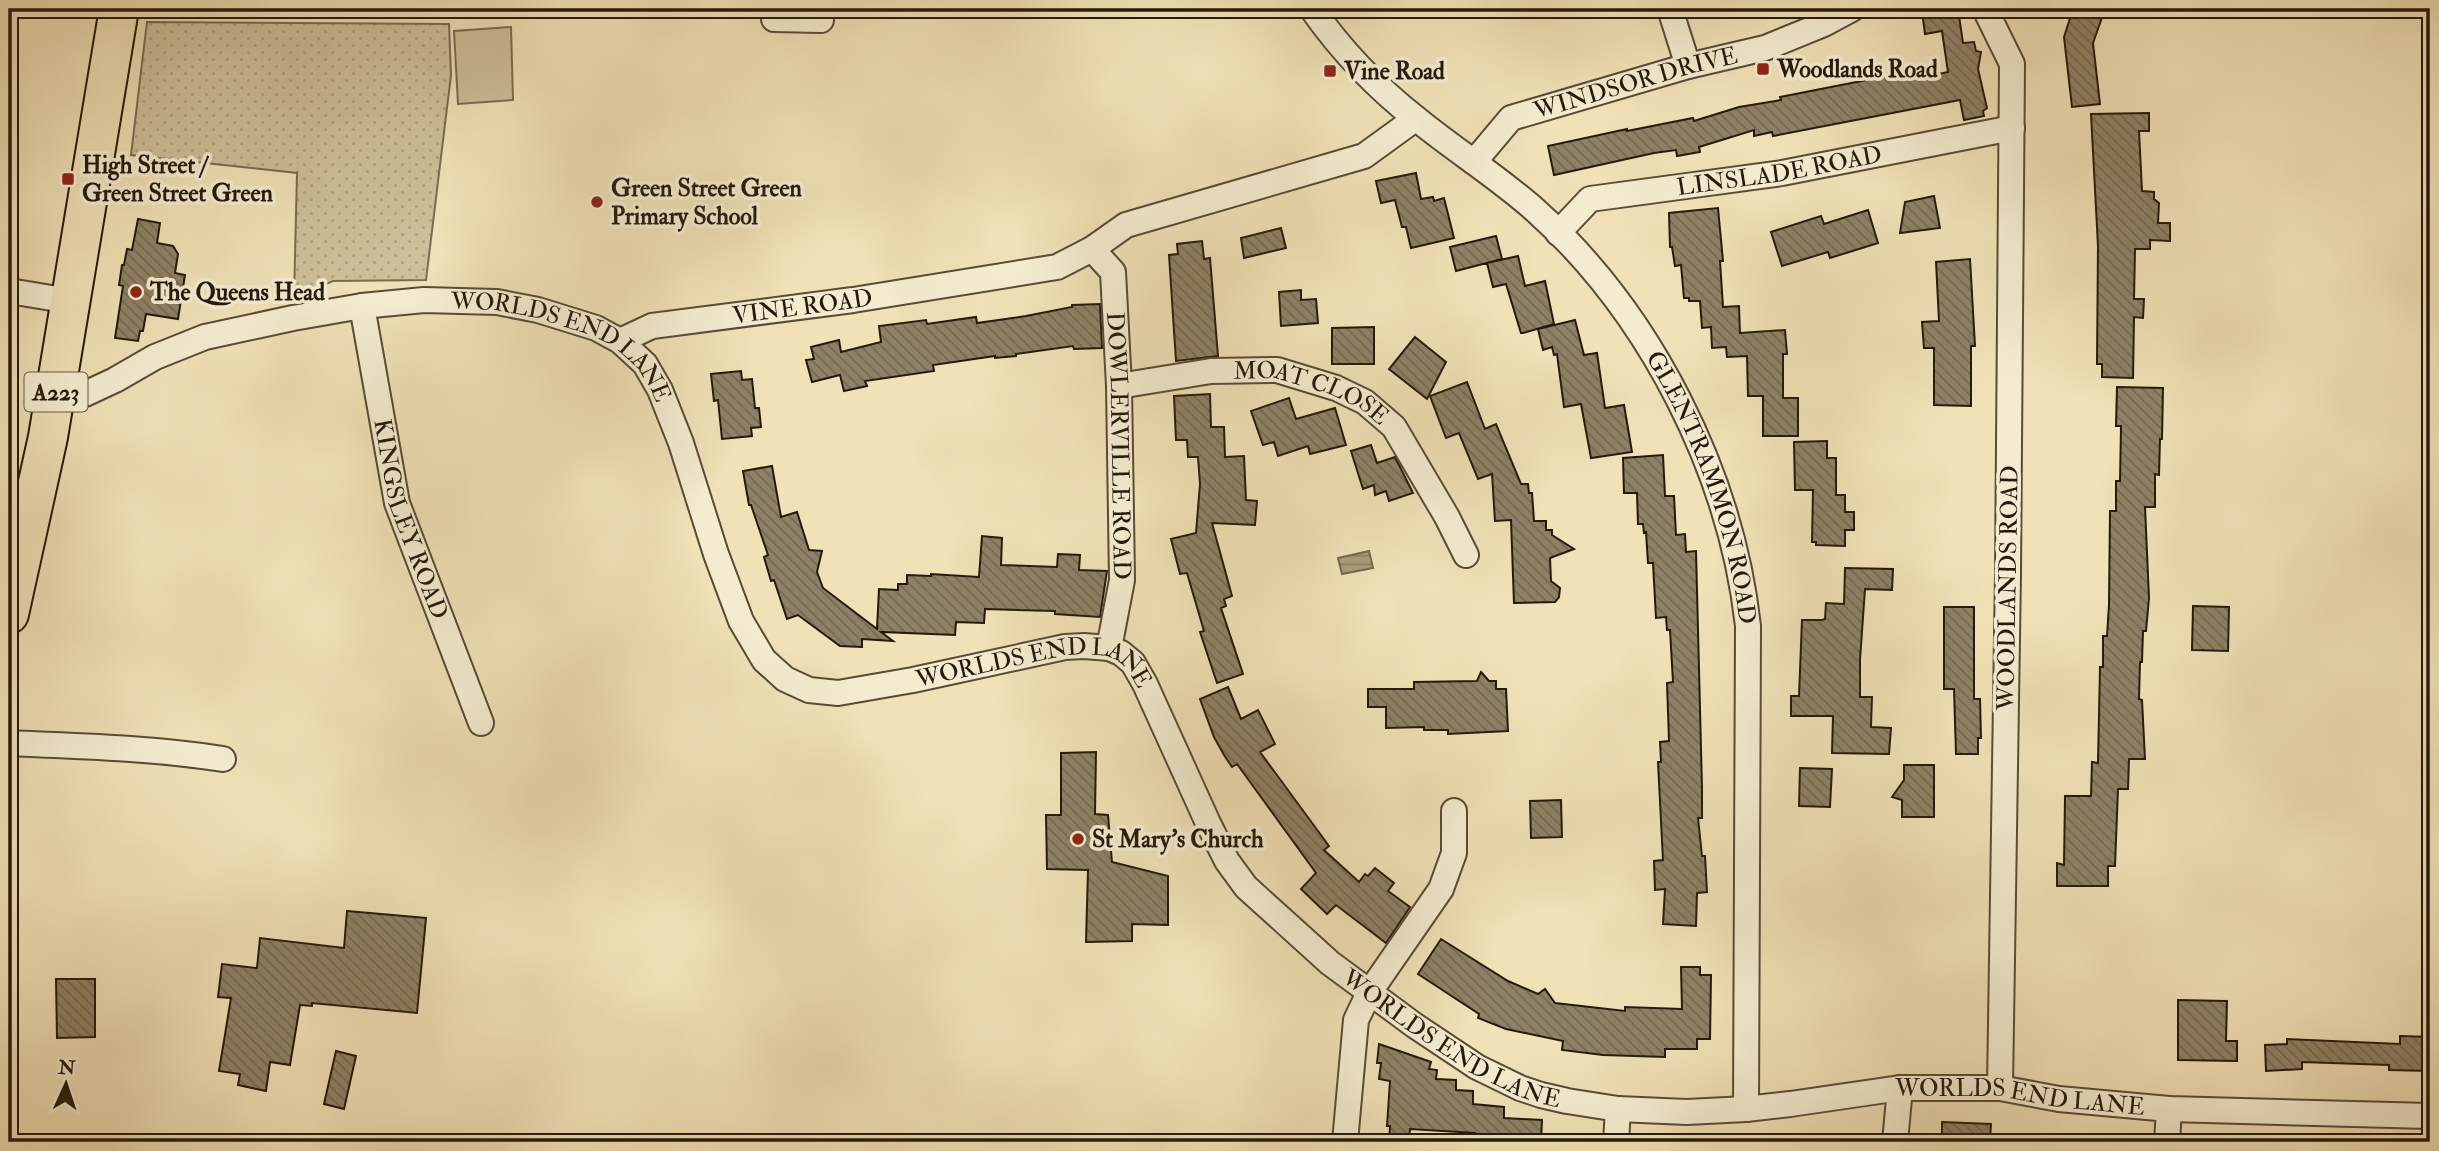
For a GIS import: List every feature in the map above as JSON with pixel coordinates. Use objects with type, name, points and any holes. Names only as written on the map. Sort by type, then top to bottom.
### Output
[{"type":"main road","name":"A223","points":[[9,614],[40,480],[56,394],[119,9]]},
{"type":"street","name":"GLENTRAMMON ROAD","points":[[1312,9],[1342,48],[1415,119],[1535,210],[1587,262],[1628,314],[1675,395],[1695,435],[1716,488],[1745,599],[1749,655],[1746,1109]]},
{"type":"street","points":[[1670,9],[1688,66]]},
{"type":"street","name":"WINDSOR DRIVE","points":[[1474,162],[1511,118],[1688,66],[1765,48],[1824,24],[1852,9]]},
{"type":"street","name":"WOODLANDS ROAD","points":[[1985,9],[2012,64],[2009,545],[2000,1088]]},
{"type":"street","name":"VINE ROAD","points":[[620,341],[652,326],[853,300],[1057,267],[1093,250],[1126,225],[1364,156],[1415,119]]},
{"type":"street","name":"LINSLADE ROAD","points":[[1558,233],[1590,199],[1782,173],[2012,128]]},
{"type":"street","name":"DOWLERVILLE ROAD","points":[[1093,250],[1113,272],[1119,386],[1122,580],[1110,648]]},
{"type":"street","points":[[9,291],[70,301]]},
{"type":"street","name":"WORLDS END LANE","points":[[56,394],[85,394],[97,390],[155,357],[205,337],[362,306],[424,300],[497,303],[538,310],[587,324],[620,341],[645,364],[660,390],[681,443],[716,554],[741,621],[764,660],[785,679],[809,691],[838,693],[913,680],[1065,647],[1110,648],[1121,653],[1139,672],[1208,823],[1227,861],[1242,882],[1289,927],[1369,993],[1477,1067],[1520,1088],[1567,1101],[1618,1109],[1688,1112],[1746,1109],[1900,1088],[2000,1088],[2059,1099],[2169,1109],[2430,1116]]},
{"type":"street","name":"KINGSLEY ROAD","points":[[362,306],[397,503],[481,723]]},
{"type":"street","name":"MOAT CLOSE","points":[[1119,386],[1211,371],[1277,370],[1336,388],[1365,402],[1394,427],[1466,555]]},
{"type":"street","points":[[9,743],[121,749],[223,759]]},
{"type":"street","points":[[1345,1142],[1356,1020],[1369,993],[1441,889],[1454,853],[1454,811]]},
{"type":"street","points":[[1895,1142],[1900,1088]]},
{"type":"street","points":[[1616,1142],[1618,1109]]},
{"type":"street","points":[[2167,1142],[2169,1109]]},
{"type":"shaded area","points":[[147,22],[449,24],[451,75],[426,280],[333,281],[294,298],[297,173],[131,155]]},
{"type":"shaded area","points":[[511,27],[513,100],[458,104],[454,31]]},
{"type":"shaded area","points":[[1369,551],[1373,568],[1342,574],[1338,558]]},
{"type":"building","points":[[1958,9],[1963,43],[1974,42],[1976,51],[1981,52],[1978,69],[1987,108],[1983,111],[1984,116],[1964,120],[1960,100],[1773,136],[1772,132],[1754,136],[1754,130],[1699,147],[1700,152],[1677,156],[1676,150],[1654,153],[1554,175],[1548,146],[1627,129],[1693,118],[1694,121],[1739,107],[1781,100],[1780,97],[1887,76],[1909,72],[1911,80],[1948,72],[1942,31],[1925,34],[1922,11]]},
{"type":"building","points":[[2073,9],[2105,9],[2093,43],[2100,104],[2072,107],[2064,37]]},
{"type":"building","points":[[2149,113],[2149,131],[2139,131],[2142,191],[2154,192],[2154,199],[2159,203],[2158,223],[2170,223],[2170,241],[2150,240],[2150,249],[2135,249],[2134,299],[2144,299],[2143,318],[2134,317],[2133,378],[2102,377],[2102,364],[2097,364],[2098,246],[2091,114]]},
{"type":"building","points":[[1416,173],[1421,199],[1433,197],[1434,201],[1444,198],[1454,238],[1411,248],[1395,200],[1381,203],[1376,181]]},
{"type":"building","points":[[1934,196],[1940,228],[1900,233],[1905,202]]},
{"type":"building","points":[[1718,208],[1723,261],[1720,261],[1723,307],[1739,306],[1740,333],[1785,330],[1787,354],[1783,354],[1783,398],[1798,398],[1798,436],[1763,436],[1763,396],[1748,396],[1747,356],[1727,357],[1726,347],[1712,348],[1711,327],[1702,328],[1700,301],[1684,298],[1681,265],[1675,266],[1670,247],[1669,213]]},
{"type":"building","points":[[1868,210],[1878,243],[1830,258],[1828,252],[1782,266],[1771,232],[1821,216],[1824,224]]},
{"type":"building","points":[[138,219],[160,223],[157,243],[173,246],[178,254],[175,273],[185,275],[178,319],[146,314],[138,341],[115,338],[123,286],[119,285],[122,265],[127,249],[132,250]]},
{"type":"building","points":[[1281,228],[1286,248],[1244,258],[1241,238]]},
{"type":"building","points":[[1496,236],[1502,259],[1456,271],[1450,247]]},
{"type":"building","points":[[1202,241],[1204,259],[1210,258],[1218,356],[1176,361],[1169,255],[1178,254],[1177,244]]},
{"type":"building","points":[[1518,256],[1525,286],[1545,281],[1554,324],[1523,333],[1506,284],[1493,287],[1487,263]]},
{"type":"building","points":[[1970,259],[1975,346],[1971,346],[1971,406],[1934,405],[1934,348],[1924,348],[1922,322],[1939,321],[1936,262]]},
{"type":"building","points":[[1301,290],[1301,300],[1316,299],[1318,323],[1281,326],[1279,292]]},
{"type":"building","points":[[1100,304],[1102,348],[1074,349],[1073,346],[1016,356],[995,356],[933,365],[934,371],[865,381],[867,386],[844,391],[840,375],[812,382],[806,360],[814,359],[811,347],[839,340],[841,352],[881,342],[879,326],[926,320],[927,324],[976,317],[977,323],[1026,316],[1072,305]]},
{"type":"building","points":[[1575,320],[1584,355],[1597,353],[1605,408],[1624,405],[1632,452],[1591,458],[1581,404],[1564,407],[1557,354],[1554,355],[1552,347],[1543,350],[1538,329]]},
{"type":"building","points":[[1374,327],[1374,364],[1332,364],[1332,328]]},
{"type":"building","points":[[1415,337],[1446,362],[1427,399],[1389,369]]},
{"type":"building","points":[[741,371],[742,380],[752,379],[755,408],[759,408],[761,427],[751,428],[752,436],[722,439],[718,400],[714,401],[711,374]]},
{"type":"building","points":[[1467,382],[1485,429],[1496,424],[1521,484],[1528,484],[1529,493],[1532,493],[1534,521],[1546,521],[1546,530],[1552,530],[1552,535],[1574,549],[1550,558],[1551,581],[1560,588],[1555,602],[1514,603],[1511,520],[1495,521],[1492,474],[1478,479],[1459,433],[1446,438],[1430,396]]},
{"type":"building","points":[[2117,387],[2163,388],[2162,439],[2159,475],[2155,474],[2155,507],[2145,507],[2149,598],[2146,631],[2143,631],[2139,699],[2142,700],[2145,759],[2129,759],[2128,789],[2118,789],[2115,866],[2108,866],[2108,886],[2057,886],[2057,863],[2064,865],[2065,796],[2091,796],[2092,762],[2098,763],[2100,667],[2103,667],[2103,636],[2107,636],[2109,605],[2110,511],[2116,511],[2116,481],[2120,481],[2121,426],[2116,426]]},
{"type":"building","points":[[1210,394],[1211,427],[1224,427],[1225,457],[1244,456],[1246,500],[1257,501],[1255,525],[1212,523],[1232,596],[1224,599],[1226,606],[1221,608],[1243,674],[1217,683],[1200,632],[1204,631],[1187,573],[1180,574],[1171,539],[1196,533],[1200,484],[1198,457],[1188,457],[1187,440],[1176,440],[1174,396]]},
{"type":"building","points":[[1289,398],[1296,419],[1335,408],[1346,445],[1310,454],[1308,446],[1278,456],[1274,442],[1263,445],[1251,411]]},
{"type":"building","points":[[1827,441],[1827,458],[1836,458],[1836,495],[1845,495],[1845,512],[1854,512],[1854,530],[1845,530],[1845,546],[1816,545],[1816,542],[1812,542],[1813,490],[1795,490],[1794,442]]},
{"type":"building","points":[[1371,445],[1377,463],[1395,457],[1413,493],[1389,501],[1386,491],[1375,495],[1374,485],[1363,489],[1351,451]]},
{"type":"building","points":[[1663,455],[1665,496],[1674,496],[1676,535],[1685,534],[1686,552],[1696,551],[1702,788],[1702,818],[1698,818],[1702,856],[1705,856],[1707,892],[1697,893],[1696,926],[1663,924],[1665,889],[1655,890],[1654,861],[1663,860],[1658,762],[1661,762],[1660,742],[1669,741],[1667,683],[1673,682],[1670,630],[1667,630],[1666,617],[1656,618],[1653,563],[1648,563],[1643,524],[1638,524],[1637,493],[1624,493],[1623,458]]},
{"type":"building","points":[[772,466],[781,517],[797,512],[809,550],[822,551],[817,572],[823,588],[877,629],[879,589],[898,590],[898,584],[907,584],[907,575],[979,577],[982,536],[1002,538],[1001,565],[1057,567],[1058,554],[1080,555],[1079,570],[1107,571],[1100,617],[1055,614],[1055,611],[985,609],[984,623],[956,622],[955,635],[881,632],[893,641],[862,639],[862,647],[840,646],[798,615],[787,619],[774,580],[771,581],[764,557],[768,555],[749,505],[743,471]]},
{"type":"building","points":[[1845,568],[1893,569],[1892,590],[1865,589],[1860,660],[1860,697],[1872,697],[1871,727],[1891,728],[1889,754],[1832,753],[1833,716],[1791,716],[1791,696],[1799,696],[1802,620],[1825,619],[1826,603],[1844,604]]},
{"type":"building","points":[[2193,606],[2229,607],[2228,651],[2192,650]]},
{"type":"building","points":[[1944,607],[1974,607],[1974,699],[1980,699],[1981,738],[1978,738],[1978,754],[1956,754],[1954,689],[1944,689]]},
{"type":"building","points":[[1481,672],[1489,681],[1496,681],[1496,689],[1506,689],[1508,731],[1448,734],[1448,730],[1424,730],[1424,727],[1386,728],[1386,707],[1368,707],[1368,689],[1414,689],[1414,682],[1477,681]]},
{"type":"building","points":[[1228,687],[1241,719],[1258,710],[1275,744],[1260,752],[1329,846],[1324,850],[1359,882],[1375,868],[1394,883],[1388,891],[1410,907],[1386,943],[1336,905],[1327,914],[1301,889],[1316,873],[1237,764],[1232,767],[1224,755],[1214,737],[1200,699]]},
{"type":"building","name":"St Mary's Church","points":[[1096,752],[1095,814],[1108,815],[1112,862],[1168,876],[1168,925],[1132,924],[1132,941],[1086,942],[1088,870],[1047,869],[1046,815],[1061,815],[1061,753]]},
{"type":"building","points":[[1904,765],[1934,765],[1934,817],[1902,817],[1902,800],[1892,797],[1904,780]]},
{"type":"building","points":[[1800,768],[1832,769],[1830,807],[1799,806]]},
{"type":"building","points":[[1561,800],[1562,837],[1531,838],[1530,801]]},
{"type":"building","points":[[347,911],[426,918],[417,1013],[312,1003],[312,1006],[300,1005],[290,1065],[270,1062],[266,1091],[238,1085],[240,1074],[219,1071],[231,998],[218,997],[222,964],[257,968],[260,938],[344,948]]},
{"type":"building","points":[[1441,939],[1508,981],[1538,994],[1545,989],[1555,1003],[1625,1011],[1625,1007],[1682,1009],[1681,967],[1700,967],[1700,975],[1711,975],[1710,1039],[1697,1039],[1697,1049],[1665,1049],[1665,1057],[1603,1055],[1562,1050],[1563,1041],[1506,1029],[1478,1018],[1479,1014],[1418,974]]},
{"type":"building","points":[[56,979],[95,979],[95,1037],[57,1038]]},
{"type":"building","points":[[2178,1000],[2227,1001],[2226,1041],[2237,1041],[2237,1061],[2178,1060]]},
{"type":"building","points":[[2400,1036],[2430,1037],[2430,1071],[2389,1070],[2389,1065],[2302,1062],[2302,1069],[2266,1071],[2265,1045],[2287,1044],[2287,1039],[2400,1044]]},
{"type":"building","points":[[1379,1044],[1431,1062],[1429,1069],[1437,1070],[1436,1079],[1456,1080],[1456,1090],[1473,1091],[1473,1104],[1504,1107],[1504,1118],[1542,1120],[1541,1142],[1474,1142],[1475,1133],[1410,1129],[1409,1142],[1389,1142],[1390,1126],[1387,1126],[1390,1081],[1379,1079]]},
{"type":"building","points":[[336,1051],[356,1056],[344,1109],[324,1104]]},
{"type":"building","points":[[1942,1122],[1991,1124],[1990,1142],[1942,1142]]},
{"type":"place","name":"Woodlands Road","points":[[1763,69]]},
{"type":"place","name":"Vine Road","points":[[1330,71]]},
{"type":"place","name":"High Street / Green Street Green","points":[[68,179]]},
{"type":"place","name":"Green Street Green Primary School","points":[[597,202]]},
{"type":"place","name":"The Queens Head","points":[[136,292]]},
{"type":"place","name":"St Mary's Church","points":[[1078,839]]}]
